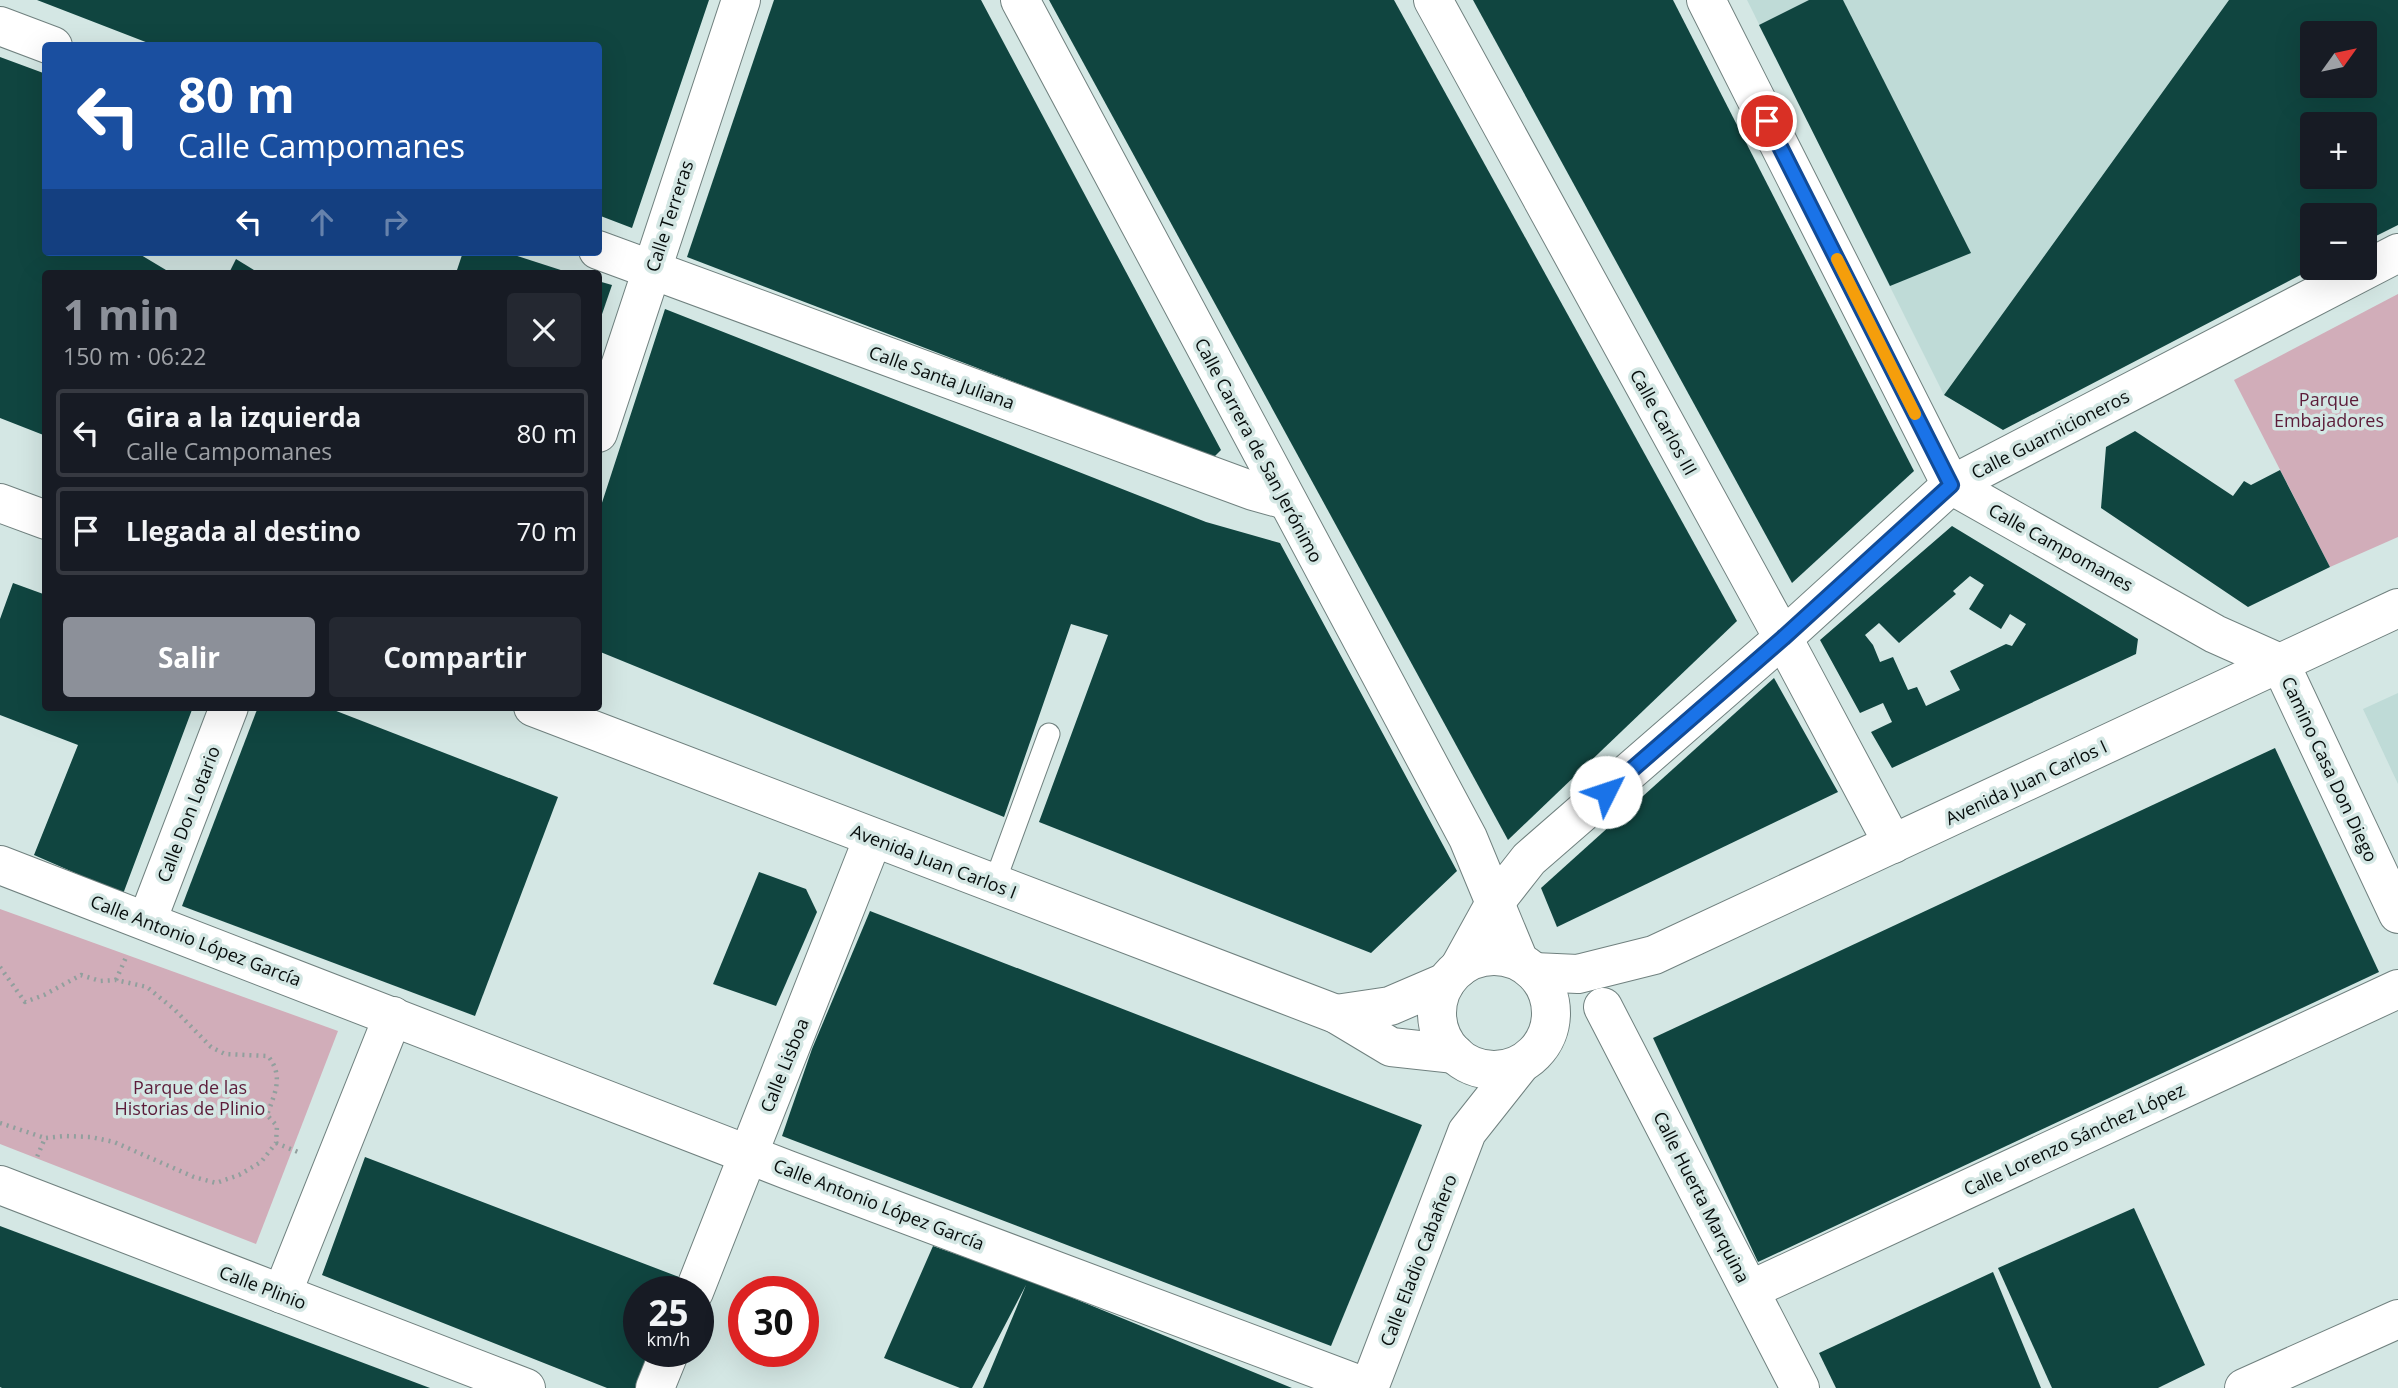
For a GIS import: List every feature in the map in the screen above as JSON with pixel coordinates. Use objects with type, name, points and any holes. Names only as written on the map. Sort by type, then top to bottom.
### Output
[{"type":"street","name":"Calle Terreras","points":[[602,421],[741,0]]},
{"type":"street","name":"Calle Carrera de San Jerónimo","points":[[1020,0],[1468,838],[1526,967]]},
{"type":"street","name":"Calle Carlos III","points":[[1433,0],[1893,844]]},
{"type":"street","points":[[1706,0],[1951,485]]},
{"type":"street","points":[[0,26],[42,42]]},
{"type":"street","name":"Calle Santa Juliana","points":[[602,252],[1253,491],[1286,500]]},
{"type":"street","name":"Calle Guarnicioneros","points":[[1496,901],[1528,859],[1783,638],[1951,485],[2398,253]]},
{"type":"street","name":"Calle Campomanes","points":[[1951,485],[2215,634],[2280,663]]},
{"type":"street","points":[[0,503],[42,519]]},
{"type":"street","name":"Avenida Juan Carlos I","points":[[1526,967],[1578,974],[1654,955],[2398,608]]},
{"type":"street","name":"Camino Casa Don Diego","points":[[2280,663],[2398,914]]},
{"type":"street","name":"Calle Don Lotario","points":[[147,921],[227,711]]},
{"type":"street","name":"Avenida Juan Carlos I","points":[[543,711],[1336,1014],[1391,1046],[1463,1059]]},
{"type":"street","name":"Calle Lisboa","points":[[700,1276],[873,838]]},
{"type":"street","name":"Calle Antonio López García","points":[[0,865],[748,1154],[1368,1388]]},
{"type":"street","points":[[1452,975],[1472,960],[1488,956],[1504,956],[1526,967],[1545,987],[1551,1004],[1551,1022],[1532,1052],[1504,1069],[1487,1070],[1463,1059],[1444,1038],[1438,1020],[1439,1000],[1452,975],[1496,901]]},
{"type":"street","name":"Avenida Juan Carlos I","points":[[1532,1052],[1572,1030],[1603,1007],[1654,955]]},
{"type":"street","name":"Avenida Juan Carlos I","points":[[1336,1014],[1390,1006],[1452,975]]},
{"type":"street","name":"Calle Lorenzo Sánchez López","points":[[1750,1290],[2398,989]]},
{"type":"street","name":"Calle Huerta Marquina","points":[[1603,1007],[1800,1388]]},
{"type":"street","points":[[282,1294],[393,1016]]},
{"type":"street","name":"Calle Eladio Cabañero","points":[[1368,1388],[1467,1132],[1532,1052]]},
{"type":"street","name":"Calle Eladio Cabañero","points":[[1463,1059],[1467,1132]]},
{"type":"street","name":"Calle Plinio","points":[[0,1185],[526,1388]]},
{"type":"street","points":[[2244,1388],[2398,1319]]},
{"type":"street","points":[[655,1388],[664,1367]]},
{"type":"lane","points":[[994,884],[1049,734]]},
{"type":"path","points":[[116,980],[128,954]]},
{"type":"path","points":[[0,967],[25,1002],[81,975],[100,981],[116,980],[147,987],[211,1046],[225,1054],[268,1056],[277,1068],[276,1086],[267,1115],[276,1126],[276,1143],[261,1162],[239,1175],[216,1182],[194,1177],[114,1142],[91,1137],[45,1138],[0,1123]]},
{"type":"path","points":[[37,1158],[45,1138]]},
{"type":"shaded area","points":[[1747,0],[2229,0],[1944,395]]},
{"type":"shaded area","points":[[2398,693],[2398,784],[2363,709]]},
{"type":"green space","name":"Parque Embajadores","points":[[2398,294],[2398,537],[2330,567],[2234,380]]},
{"type":"green space","name":"Parque de las Historias de Plinio","points":[[0,909],[338,1031],[256,1244],[0,1144]]},
{"type":"building","points":[[37,0],[709,0],[632,228],[602,217],[602,42],[146,42]]},
{"type":"building","points":[[774,0],[981,0],[1221,450],[1213,458],[687,257]]},
{"type":"building","points":[[1049,0],[1394,0],[1737,621],[1508,840]]},
{"type":"building","points":[[1473,0],[1673,0],[1914,471],[1792,583]]},
{"type":"building","points":[[1809,0],[1843,0],[1971,253],[1890,286],[1759,25]]},
{"type":"building","points":[[2229,0],[2398,0],[2398,225],[2377,236],[2377,203],[2300,203],[2300,275],[2003,430],[1944,395]]},
{"type":"building","points":[[0,57],[42,73],[42,256],[143,256],[166,270],[42,270],[42,434],[0,418]]},
{"type":"building","points":[[462,256],[517,256],[561,270],[457,270]]},
{"type":"building","points":[[236,259],[254,270],[230,270]]},
{"type":"building","points":[[602,282],[612,285],[602,314]]},
{"type":"building","points":[[665,309],[1206,522],[1280,543],[1457,871],[1371,953],[1039,822],[1108,635],[1071,624],[1004,817],[602,653],[602,503]]},
{"type":"building","points":[[2135,431],[2233,496],[2244,481],[2251,485],[2280,470],[2330,567],[2248,607],[2101,508],[2106,447]]},
{"type":"building","points":[[1952,526],[2138,639],[2136,654],[1892,768],[1871,732],[1892,722],[1883,703],[1860,713],[1820,640]],"holes":[[[1970,576],[1984,585],[1969,609],[2001,629],[2010,614],[2026,624],[2012,646],[2006,644],[1950,671],[1960,690],[1926,706],[1917,687],[1908,690],[1893,657],[1880,662],[1873,645],[1865,635],[1879,623],[1899,643],[1956,594],[1953,591]]]},
{"type":"building","points":[[13,583],[42,594],[42,711],[192,711],[123,894],[34,855],[78,745],[0,715],[0,619]]},
{"type":"building","points":[[1774,678],[1838,792],[1557,927],[1541,888]]},
{"type":"building","points":[[256,711],[336,711],[558,797],[475,1016],[182,906]]},
{"type":"building","points":[[2275,748],[2379,972],[1758,1262],[1653,1038]]},
{"type":"building","points":[[759,872],[806,889],[817,912],[776,1006],[713,984]]},
{"type":"building","points":[[870,911],[1422,1125],[1331,1346],[782,1136],[812,1049]]},
{"type":"building","points":[[365,1157],[676,1276],[623,1276],[623,1367],[645,1367],[637,1388],[607,1388],[322,1275]]},
{"type":"building","points":[[2134,1208],[2205,1365],[2158,1388],[2052,1388],[1998,1268]]},
{"type":"building","points":[[0,1226],[430,1388],[2,1388]]},
{"type":"building","points":[[933,1246],[1029,1280],[1292,1388],[983,1388],[1026,1285],[972,1388],[960,1388],[884,1358]]},
{"type":"building","points":[[1993,1272],[2041,1388],[1836,1388],[1819,1353]]},
{"type":"slow traffic","points":[[1837,259],[1915,414]]},
{"type":"route","points":[[1606,792],[1783,638],[1951,485],[1767,121]]}]
